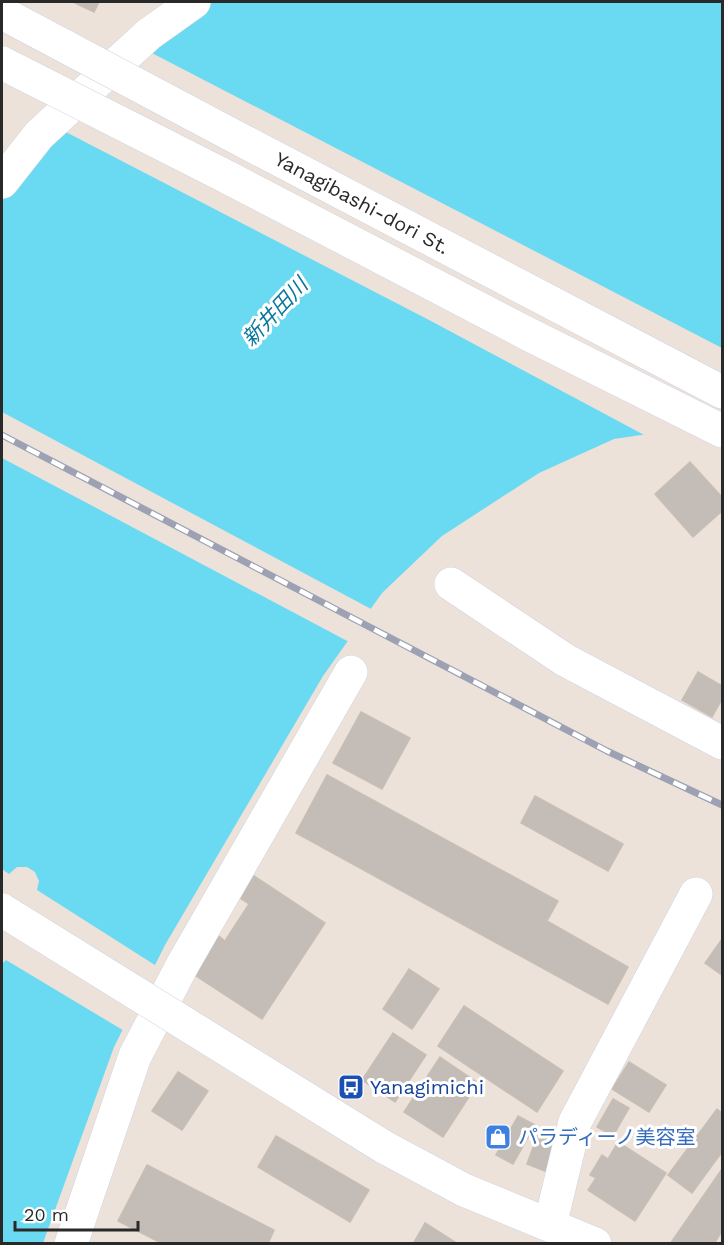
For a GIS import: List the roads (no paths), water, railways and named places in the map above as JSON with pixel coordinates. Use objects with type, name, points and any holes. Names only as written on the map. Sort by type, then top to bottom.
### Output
[{"type":"street","points":[[2,182],[39,135],[149,34],[195,2]]},
{"type":"street","name":"Yanagibashi-dori St.","points":[[2,13],[723,392]]},
{"type":"street","name":"Yanagibashi-dori St.","points":[[2,63],[528,334],[723,431]]},
{"type":"street","points":[[451,585],[565,660],[723,742]]},
{"type":"street","points":[[71,1244],[135,1056],[183,964],[351,672]]},
{"type":"street","points":[[545,1234],[574,1122],[696,894]]},
{"type":"street","points":[[2,910],[384,1147],[545,1234],[596,1244]]},
{"type":"water","name":"新井田川","points":[[209,2],[722,2],[722,423],[614,439],[539,473],[442,536],[382,593],[323,676],[165,945],[114,1047],[43,1243],[2,1244],[2,197],[42,150]]},
{"type":"railway","points":[[2,435],[607,751],[722,805]]},
{"type":"place","name":"Yanagimichi","points":[[351,1087]]},
{"type":"place","name":"パラディーノ美容室","points":[[498,1137]]}]
